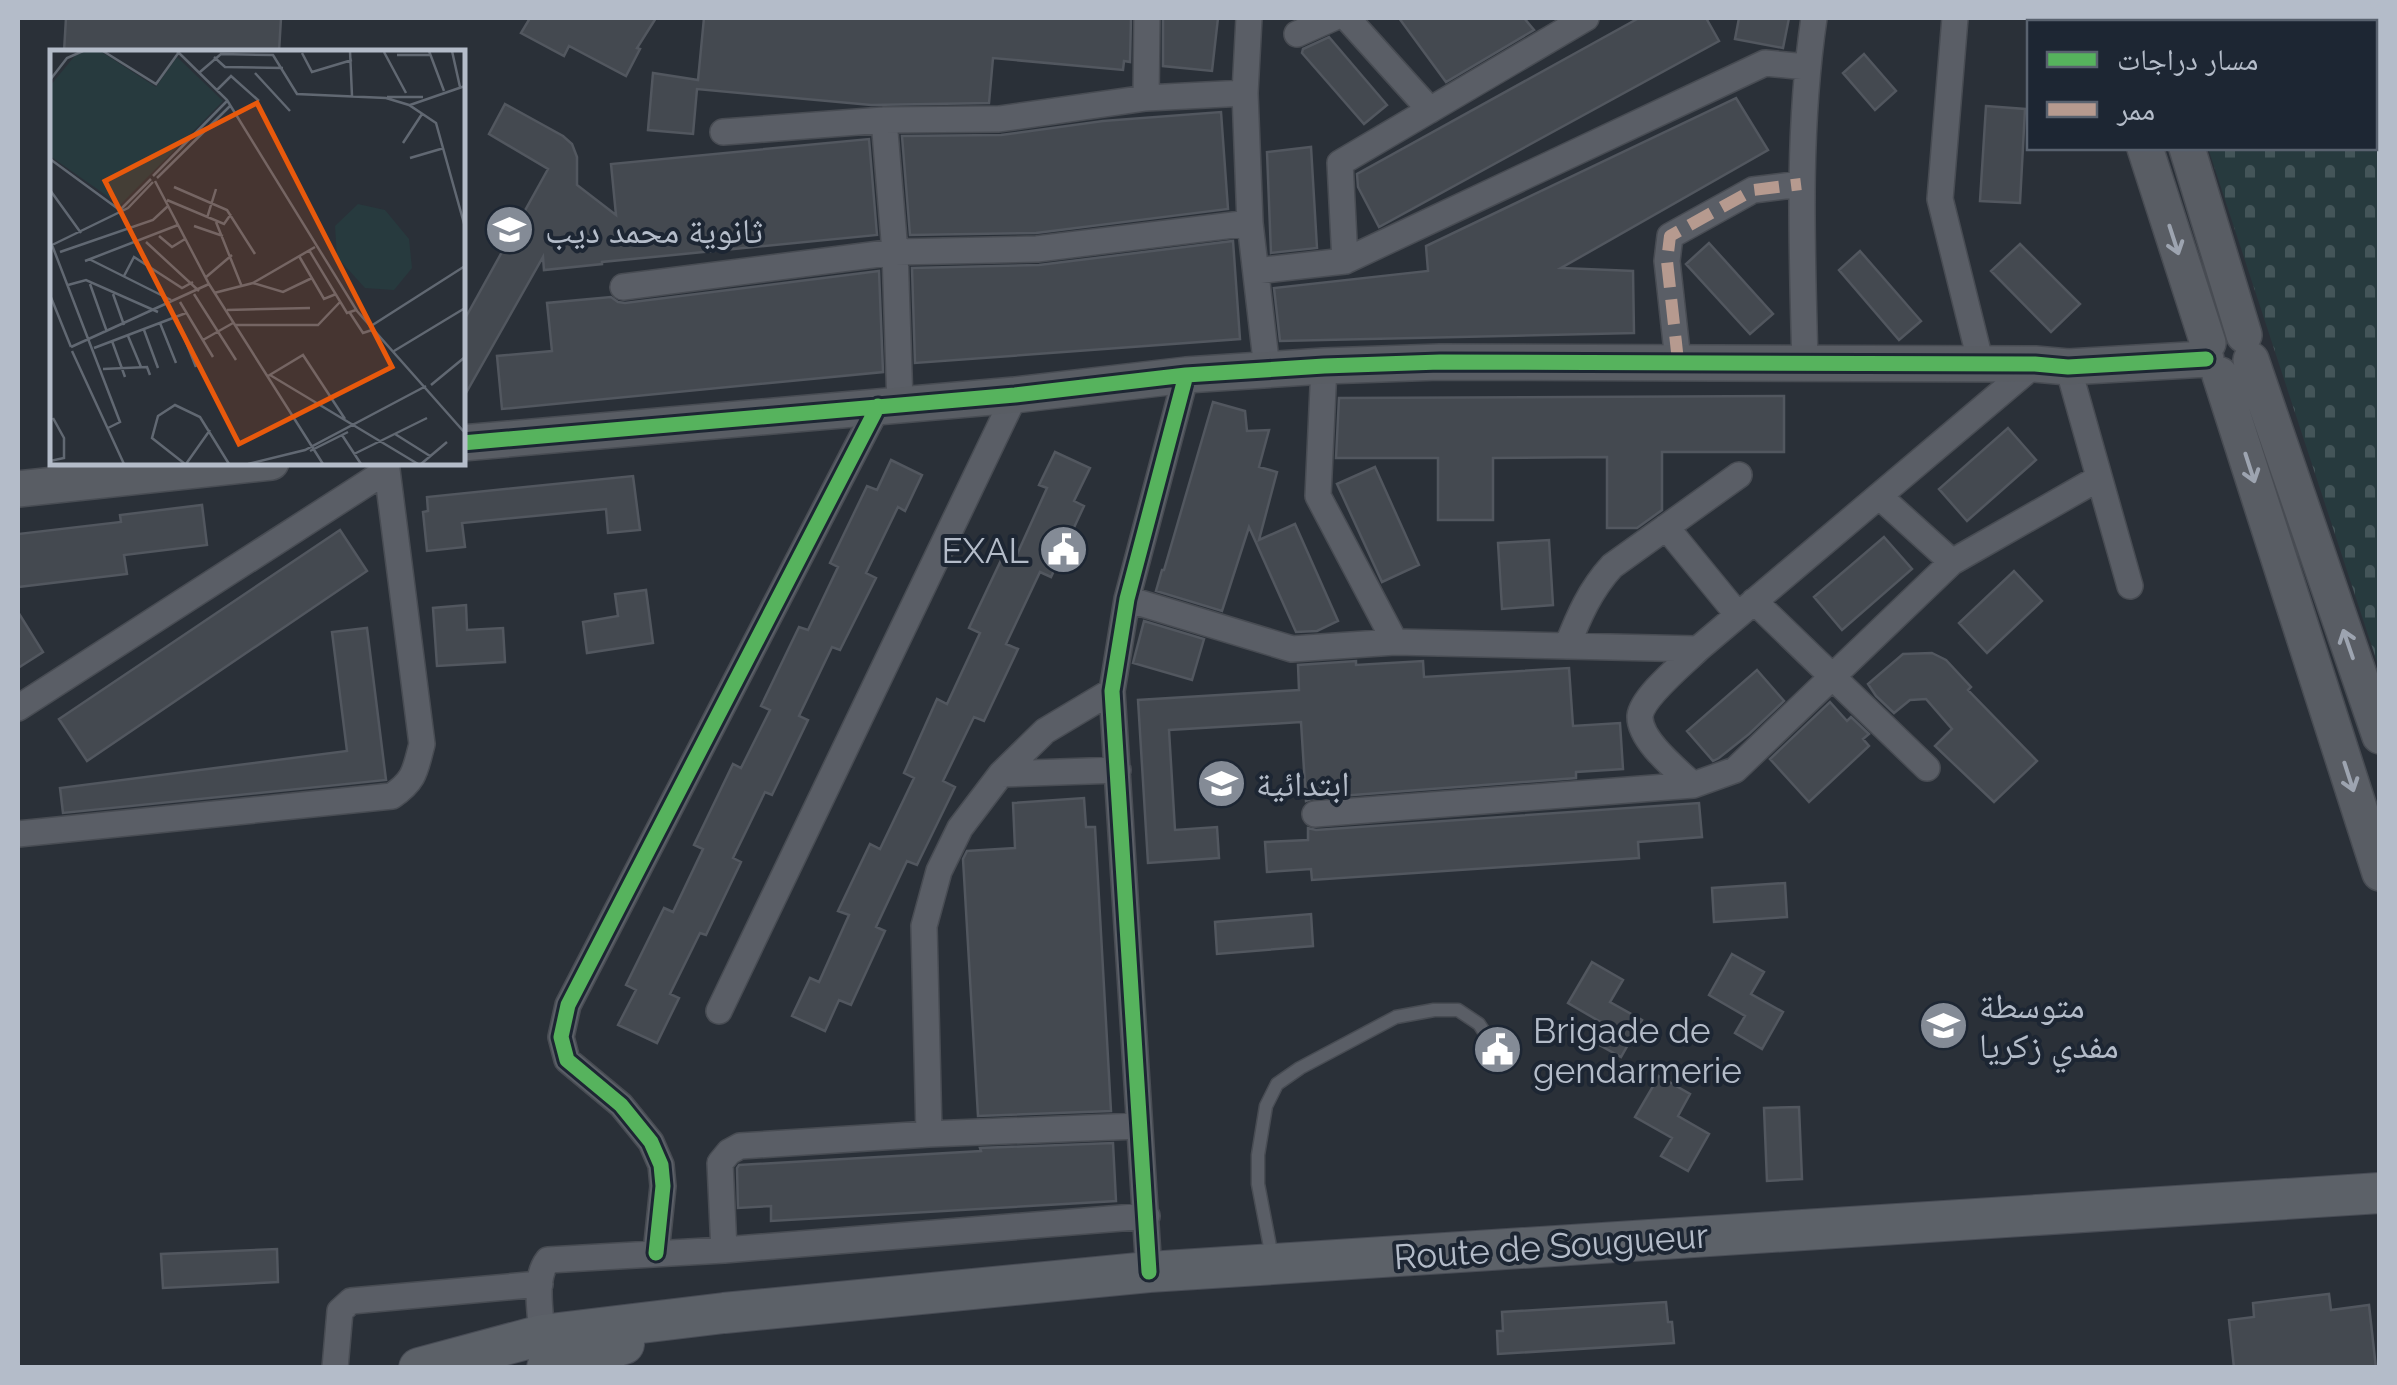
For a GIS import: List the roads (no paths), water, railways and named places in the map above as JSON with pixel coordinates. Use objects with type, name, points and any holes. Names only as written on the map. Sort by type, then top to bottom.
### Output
[{"type":"main road","name":"Route de Sougueur","points":[[420,1368],[545,1351],[724,1313],[1149,1272],[2380,1193]]},
{"type":"street","points":[[1146,98],[1147,18]]},
{"type":"street","points":[[1250,18],[1245,93],[1250,223],[1268,369]]},
{"type":"street","points":[[1297,34],[1332,18]]},
{"type":"street","points":[[1347,18],[1430,110]]},
{"type":"street","points":[[1345,261],[1340,163],[1586,18]]},
{"type":"street","points":[[1805,364],[1801,184],[1807,67],[1814,18]]},
{"type":"street","points":[[1954,18],[1940,199],[1981,364]]},
{"type":"street","points":[[1256,270],[1345,261],[1765,63],[1807,67]]},
{"type":"street","points":[[723,132],[884,120],[999,119],[1146,98],[1245,93]]},
{"type":"street","points":[[656,1253],[663,1186],[661,1164],[651,1142],[621,1106],[567,1060],[561,1037],[568,1005],[889,404],[894,252],[884,120]]},
{"type":"street","points":[[2145,150],[2380,736]]},
{"type":"street","points":[[2187,150],[2226,355],[2380,873]]},
{"type":"street","points":[[1678,362],[1667,261],[1670,236],[1753,190],[1801,184]]},
{"type":"street","points":[[623,287],[894,252],[1037,250],[1250,223]]},
{"type":"street","points":[[465,443],[1186,375],[1324,366],[1440,362],[2051,365],[2226,355]]},
{"type":"street","points":[[2051,365],[2100,478],[2130,586]]},
{"type":"street","points":[[1693,784],[1654,747],[1646,733],[1640,716],[1647,700],[1698,649],[1879,496],[2051,365]]},
{"type":"street","points":[[1324,366],[1318,496],[1395,642]]},
{"type":"street","points":[[1149,1272],[1112,691],[1126,599],[1186,375]]},
{"type":"street","points":[[718,1011],[1015,394]]},
{"type":"street","points":[[18,489],[243,465]]},
{"type":"street","points":[[18,708],[386,467],[422,744],[407,786],[392,796],[18,834]]},
{"type":"street","points":[[1567,646],[1583,604],[1612,566],[1739,475]]},
{"type":"street","points":[[1315,814],[1693,784],[1735,770],[1952,562],[2100,478]]},
{"type":"street","points":[[1879,496],[1952,562]]},
{"type":"street","points":[[1666,527],[1746,608],[1832,677],[1927,768]]},
{"type":"street","points":[[1126,599],[1292,649],[1395,642],[1698,649]]},
{"type":"street","points":[[930,1134],[924,926],[939,871],[960,828],[1001,774],[1046,731],[1112,691]]},
{"type":"street","points":[[1001,774],[1118,770]]},
{"type":"street","points":[[724,1250],[720,1163],[740,1146],[1138,1126]]},
{"type":"street","points":[[545,1351],[540,1284],[541,1268],[548,1260],[1146,1216]]},
{"type":"street","points":[[335,1368],[340,1311],[351,1301],[540,1284]]},
{"type":"lane","points":[[1274,1264],[1258,1184],[1258,1154],[1266,1106],[1277,1084],[1396,1017],[1434,1010],[1458,1010],[1479,1024],[1494,1047]]},
{"type":"place","name":"ثانوية محمد ديب","points":[[510,230]]},
{"type":"place","name":"EXAL","points":[[1064,550]]},
{"type":"place","name":"ابتدائية","points":[[1221,783]]},
{"type":"place","name":"متوسطة مفدي زكريا","points":[[1944,1025]]},
{"type":"place","name":"Brigade de gendarmerie","points":[[1498,1050]]}]
